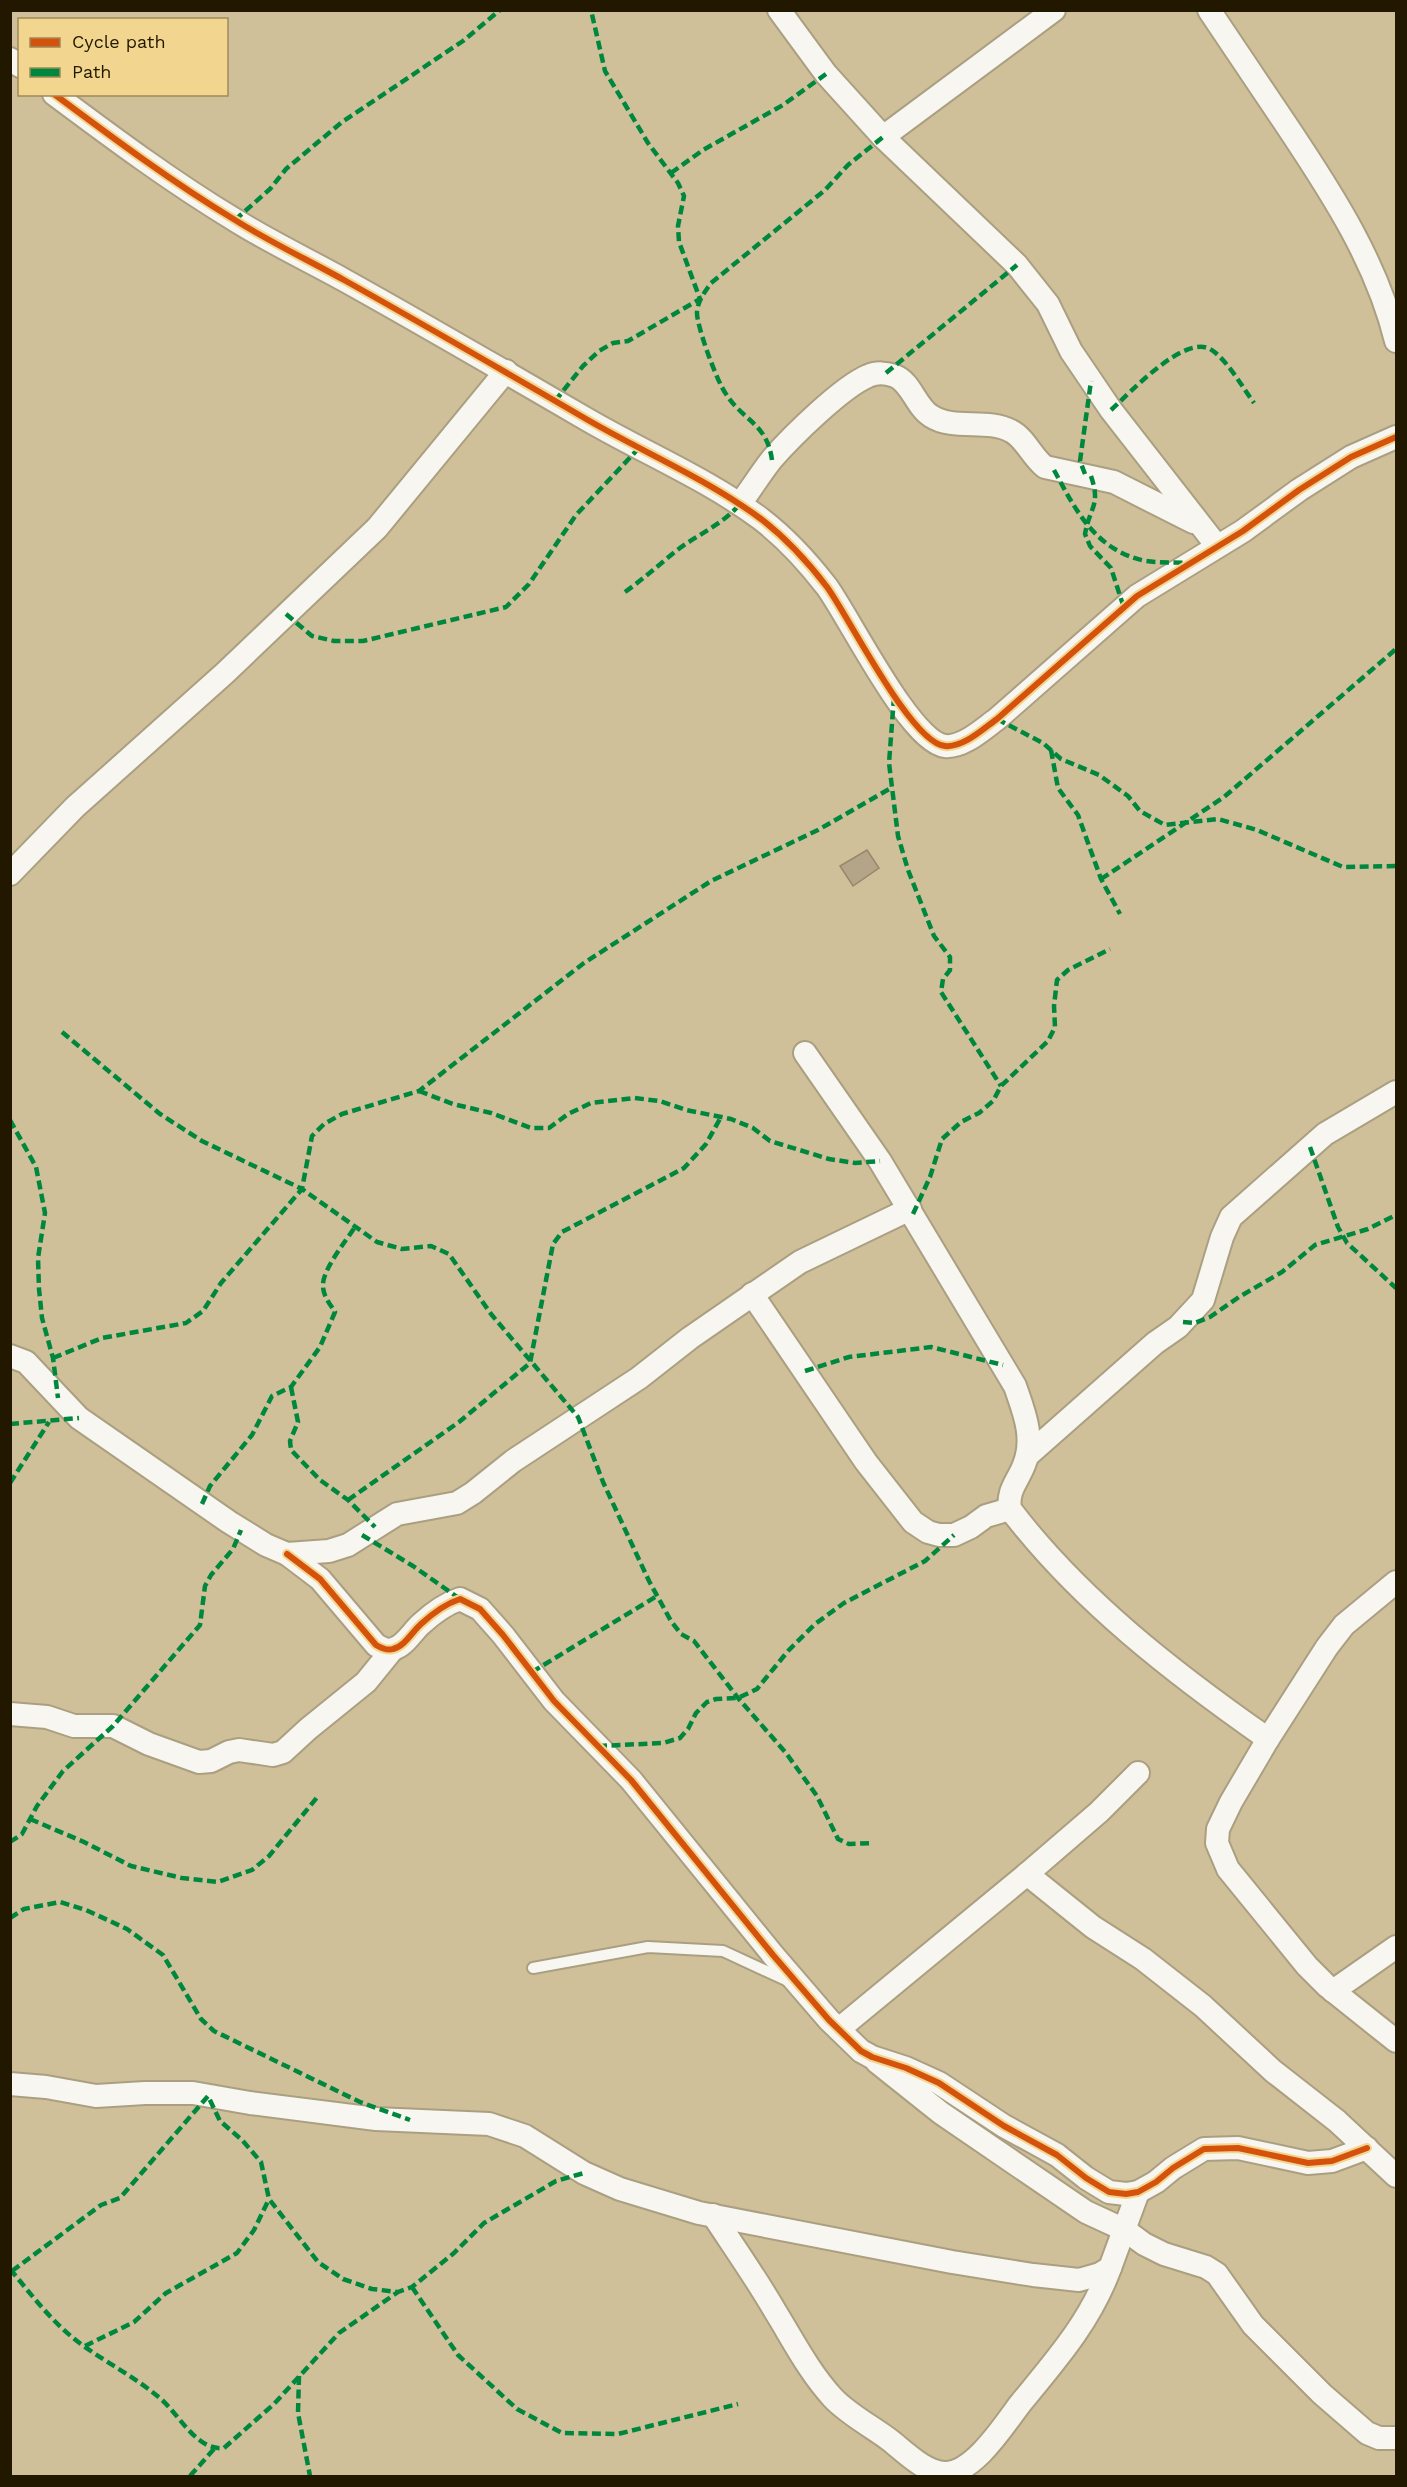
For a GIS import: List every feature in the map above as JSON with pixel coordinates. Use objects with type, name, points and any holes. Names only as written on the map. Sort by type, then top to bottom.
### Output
[{"type":"street","points":[[779,10],[826,74],[883,137],[1017,265],[1048,304],[1071,351],[1111,410],[1217,546]]},
{"type":"street","points":[[883,137],[1054,10]]},
{"type":"street","points":[[1209,10],[1332,192],[1359,243],[1387,280],[1389,309],[1396,341]]},
{"type":"street","points":[[57,96],[132,152],[235,220],[740,504],[788,539],[829,589],[888,685],[924,735],[934,744],[957,745],[997,719],[1137,596],[1351,457],[1396,437]]},
{"type":"street","points":[[10,874],[75,807],[225,673],[377,528],[506,371]]},
{"type":"street","points":[[740,504],[772,460],[836,399],[869,375],[886,373],[898,377],[930,416],[963,423],[997,425],[1013,431],[1036,460],[1045,467],[1114,482],[1202,527]]},
{"type":"street","points":[[805,1053],[880,1161],[1015,1386],[1028,1422],[1027,1456],[1024,1467],[1013,1484],[1009,1500],[1010,1509],[1067,1574],[1120,1625],[1223,1708],[1268,1739]]},
{"type":"street","points":[[1027,1456],[1104,1386],[1155,1343],[1178,1327],[1203,1300],[1222,1237],[1231,1217],[1325,1134],[1396,1092]]},
{"type":"street","points":[[287,1554],[328,1551],[348,1545],[397,1514],[457,1503],[522,1455],[639,1378],[690,1338],[800,1262],[910,1209]]},
{"type":"street","points":[[752,1294],[866,1462],[913,1522],[928,1532],[954,1535],[986,1516],[1010,1509]]},
{"type":"street","points":[[10,1356],[26,1362],[79,1418],[229,1522],[266,1545],[287,1554],[320,1579],[375,1645],[392,1650]]},
{"type":"street","points":[[1396,1582],[1344,1625],[1327,1647],[1268,1739],[1218,1829],[1217,1843],[1228,1869],[1307,1966],[1333,1991],[1396,2041]]},
{"type":"street","points":[[10,1714],[47,1717],[74,1726],[113,1726],[168,1751],[199,1762],[211,1761],[239,1750],[273,1755],[283,1752],[366,1682],[392,1650],[400,1646],[421,1624],[446,1604],[460,1599],[480,1609],[554,1701],[631,1780],[773,1955],[861,2051],[939,2083],[1004,2126],[1058,2154],[1086,2178],[1109,2192],[1126,2194],[1138,2192],[1204,2149],[1238,2148],[1308,2163],[1332,2161],[1367,2148]]},
{"type":"street","points":[[839,2029],[1027,1874],[1099,1812],[1138,1773]]},
{"type":"street","points":[[1027,1874],[1093,1927],[1143,1959],[1203,2006],[1273,2071],[1337,2121],[1396,2176]]},
{"type":"street","points":[[1333,1991],[1396,1947]]},
{"type":"street","points":[[872,2057],[898,2082],[940,2113],[1086,2212],[1125,2230],[1144,2244],[1164,2254],[1206,2267],[1217,2274],[1253,2325],[1351,2420],[1367,2433],[1379,2438],[1396,2438]]},
{"type":"street","points":[[10,2084],[46,2087],[96,2096],[193,2093],[250,2103],[376,2119],[489,2124],[525,2136],[584,2173],[620,2189],[712,2215],[952,2262],[1033,2275],[1079,2280],[1100,2274],[1110,2268]]},
{"type":"street","points":[[712,2215],[763,2290],[792,2340],[834,2400],[914,2459],[932,2470],[945,2473],[959,2470],[976,2459],[1088,2317],[1100,2295],[1138,2192]]},
{"type":"lane","points":[[533,1968],[648,1947],[723,1951],[802,1987]]},
{"type":"building","points":[[867,850],[879,868],[853,886],[840,866]]},
{"type":"marked path","points":[[235,220],[270,189],[286,169],[342,122],[463,41],[500,10]]},
{"type":"marked path","points":[[555,401],[583,366],[599,351],[613,343],[628,341],[700,299],[679,242],[678,226],[684,196],[678,183],[648,143],[605,71],[591,10]]},
{"type":"marked path","points":[[671,173],[703,150],[783,105],[826,74]]},
{"type":"marked path","points":[[772,460],[760,430],[733,403],[718,378],[700,328],[697,312],[699,304],[711,283],[825,190],[848,165],[883,137]]},
{"type":"marked path","points":[[886,373],[1017,265]]},
{"type":"marked path","points":[[1111,410],[1158,368],[1186,350],[1199,347],[1210,349],[1222,359],[1254,403]]},
{"type":"marked path","points":[[1085,474],[1080,461],[1091,381]]},
{"type":"marked path","points":[[286,614],[312,636],[334,641],[363,641],[506,607],[529,584],[576,515],[639,448]]},
{"type":"marked path","points":[[1054,470],[1080,514],[1101,539],[1129,556],[1146,561],[1188,563]]},
{"type":"marked path","points":[[1091,476],[1095,500],[1085,534],[1090,546],[1111,568],[1124,608]]},
{"type":"marked path","points":[[625,592],[676,551],[726,518],[740,504]]},
{"type":"marked path","points":[[1101,879],[1224,797],[1396,649]]},
{"type":"marked path","points":[[894,697],[889,763],[898,836],[908,870],[934,936],[950,957],[950,970],[943,979],[941,992],[1001,1086]]},
{"type":"marked path","points":[[997,719],[1043,743],[1061,759],[1099,775],[1128,796],[1140,811],[1165,825],[1218,819],[1257,830],[1343,867],[1396,866]]},
{"type":"marked path","points":[[1051,750],[1058,788],[1078,815],[1101,879],[1120,914]]},
{"type":"marked path","points":[[53,1358],[102,1338],[186,1323],[203,1311],[221,1283],[302,1189],[312,1136],[324,1124],[342,1114],[419,1091],[584,963],[711,881],[818,830],[891,788]]},
{"type":"marked path","points":[[913,1214],[930,1177],[942,1139],[961,1122],[979,1113],[993,1101],[1001,1086],[1048,1041],[1055,1027],[1054,1006],[1057,980],[1068,970],[1110,949]]},
{"type":"marked path","points":[[62,1032],[160,1114],[202,1141],[302,1189],[377,1242],[402,1249],[431,1246],[449,1254],[491,1314],[578,1417],[603,1482],[649,1581],[671,1621],[681,1634],[694,1641],[738,1698],[786,1753],[817,1796],[838,1839],[849,1844],[872,1843]]},
{"type":"marked path","points":[[419,1091],[531,1128],[549,1128],[568,1114],[591,1103],[634,1098],[660,1101],[686,1110],[731,1119],[753,1128],[770,1141],[829,1159],[855,1163],[880,1161]]},
{"type":"marked path","points":[[348,1500],[459,1422],[530,1363],[553,1244],[562,1232],[684,1168],[706,1144],[721,1117]]},
{"type":"marked path","points":[[10,1120],[36,1167],[45,1213],[38,1258],[39,1289],[42,1318],[53,1358],[58,1398]]},
{"type":"marked path","points":[[1310,1147],[1338,1227],[1347,1243],[1396,1288]]},
{"type":"marked path","points":[[1183,1322],[1195,1323],[1210,1317],[1282,1272],[1315,1245],[1368,1229],[1396,1215]]},
{"type":"marked path","points":[[202,1504],[210,1486],[252,1435],[272,1396],[291,1387],[320,1347],[335,1312],[324,1293],[326,1272],[355,1227]]},
{"type":"marked path","points":[[805,1371],[849,1357],[931,1347],[1003,1365]]},
{"type":"marked path","points":[[291,1387],[298,1422],[290,1441],[291,1450],[320,1480],[348,1500],[375,1527]]},
{"type":"marked path","points":[[10,1424],[79,1418]]},
{"type":"marked path","points":[[10,1483],[49,1422]]},
{"type":"marked path","points":[[10,1842],[22,1834],[37,1806],[63,1771],[113,1726],[200,1625],[205,1586],[211,1575],[233,1549],[241,1530]]},
{"type":"marked path","points":[[362,1535],[413,1566],[460,1599]]},
{"type":"marked path","points":[[598,1746],[663,1743],[680,1738],[688,1729],[696,1713],[707,1702],[716,1699],[738,1698],[757,1689],[788,1651],[815,1624],[844,1603],[925,1561],[954,1535]]},
{"type":"marked path","points":[[532,1672],[657,1596]]},
{"type":"marked path","points":[[30,1819],[84,1842],[131,1866],[182,1878],[218,1882],[252,1870],[269,1856],[319,1795]]},
{"type":"marked path","points":[[10,1918],[24,1909],[60,1902],[86,1910],[127,1929],[163,1955],[201,2019],[214,2031],[360,2102],[410,2120]]},
{"type":"marked path","points":[[12,2271],[101,2205],[120,2198],[208,2096],[220,2121],[242,2140],[261,2162],[269,2199],[318,2262],[343,2279],[372,2289],[398,2292],[412,2287],[454,2253],[484,2223],[556,2181],[584,2173]]},
{"type":"marked path","points":[[85,2346],[134,2322],[166,2293],[237,2253],[254,2230],[269,2199]]},
{"type":"marked path","points":[[10,2269],[47,2313],[72,2337],[152,2391],[205,2444],[224,2448],[274,2404],[339,2333],[398,2292]]},
{"type":"marked path","points":[[412,2287],[458,2355],[517,2409],[562,2433],[618,2434],[738,2404]]},
{"type":"marked path","points":[[299,2376],[298,2413],[310,2476]]},
{"type":"marked path","points":[[190,2476],[214,2449]]},
{"type":"cycle path","points":[[57,96],[166,175],[248,228],[374,297],[603,429],[718,491],[761,519],[796,551],[827,587],[882,677],[915,724],[931,740],[945,746],[966,741],[997,719],[1137,596],[1243,531],[1299,490],[1351,457],[1396,437]]},
{"type":"cycle path","points":[[287,1554],[320,1579],[376,1645],[384,1649],[391,1650],[401,1645],[430,1616],[455,1601],[460,1599],[480,1609],[554,1701],[631,1780],[773,1955],[829,2020],[861,2051],[939,2083],[1004,2126],[1057,2155],[1086,2178],[1109,2192],[1126,2194],[1138,2192],[1204,2149],[1238,2148],[1308,2163],[1332,2161],[1367,2148]]}]
